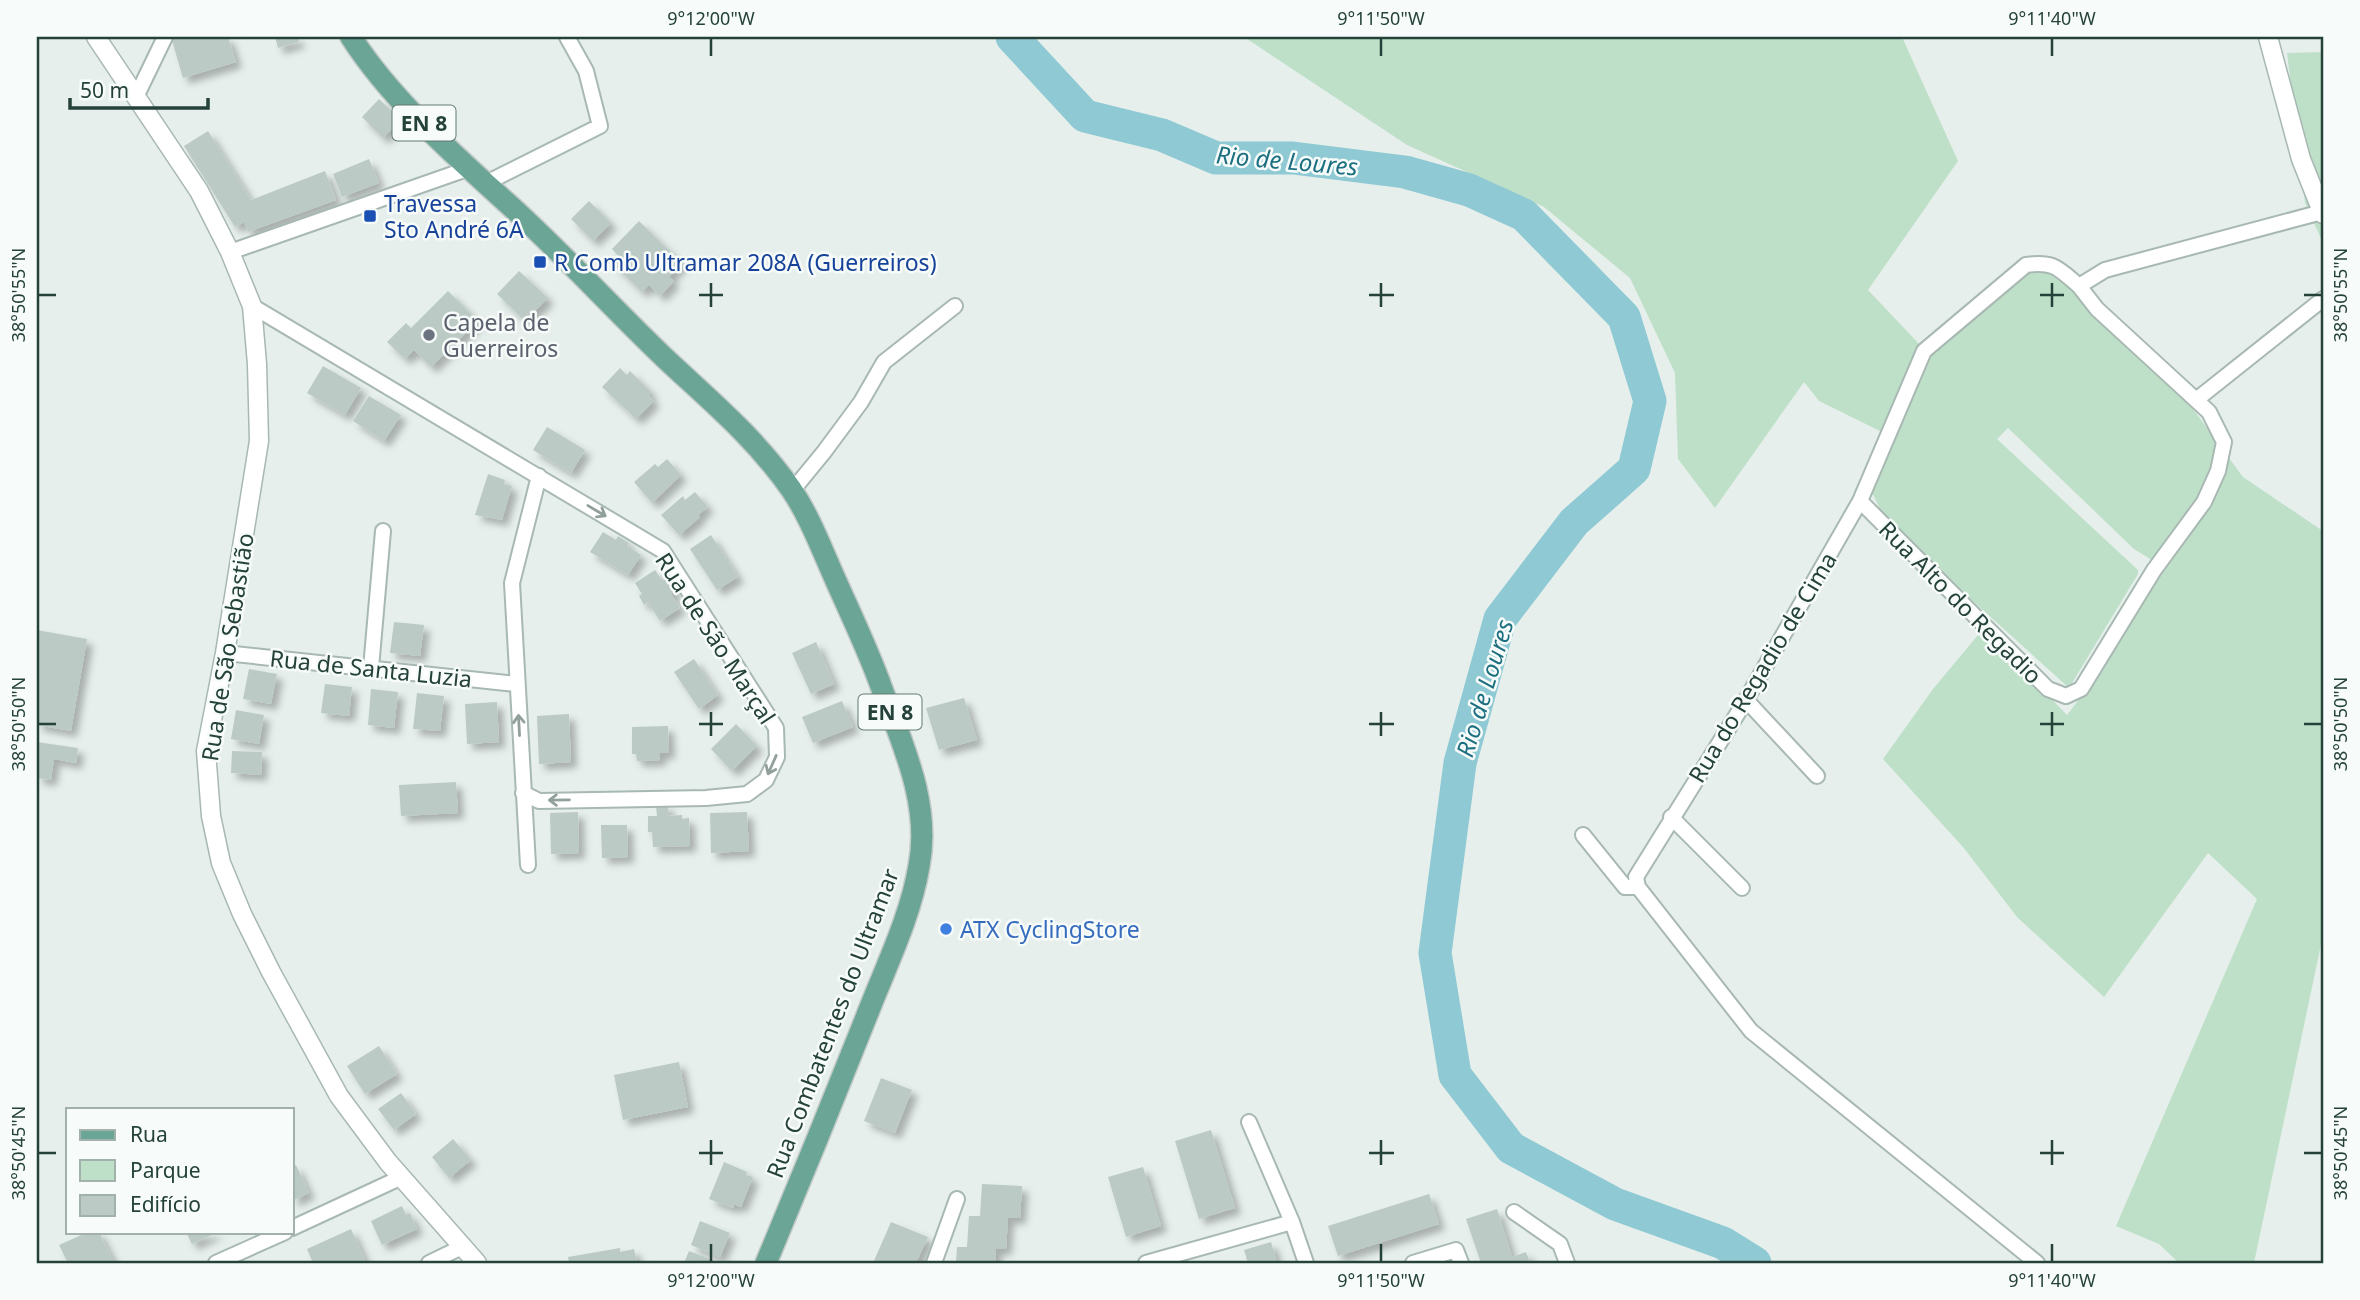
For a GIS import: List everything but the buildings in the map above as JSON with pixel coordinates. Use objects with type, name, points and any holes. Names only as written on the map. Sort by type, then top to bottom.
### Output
[{"type":"main road","name":"Rua Combatentes do Ultramar","points":[[351,37],[380,76],[467,169],[506,202],[670,363],[717,404],[747,435],[792,491],[813,527],[875,670],[908,760],[919,796],[922,842],[920,864],[909,908],[827,1118],[766,1263]]},
{"type":"street","name":"Rua de São Sebastião","points":[[96,37],[199,191],[230,252],[252,306],[259,441],[225,653],[206,751],[211,816],[221,863],[242,914],[271,972],[339,1096],[388,1162],[477,1263]]},
{"type":"street","points":[[136,97],[165,37]]},
{"type":"street","points":[[484,184],[600,126],[586,71],[566,37]]},
{"type":"street","points":[[2079,286],[2105,270],[2323,213],[2301,159],[2268,37]]},
{"type":"street","points":[[230,252],[467,169]]},
{"type":"street","name":"Rua do Regadio de Cima","points":[[1638,887],[1636,877],[1746,700],[1860,501],[1924,351],[2026,265],[2045,262],[2079,286],[2096,309],[2209,412],[2224,442],[2218,471],[2204,502],[2154,570],[2081,689],[2066,696]]},
{"type":"street","points":[[2196,400],[2323,299]]},
{"type":"street","name":"Rua de São Marçal","points":[[252,306],[663,551],[776,728],[777,757],[766,780],[747,794],[706,798],[539,800],[523,793]]},
{"type":"street","points":[[792,491],[861,402],[884,362],[955,306]]},
{"type":"street","points":[[528,865],[512,583],[539,476]]},
{"type":"street","name":"Rua Alto do Regadio","points":[[1860,501],[2049,689],[2066,696]]},
{"type":"street","points":[[371,668],[383,531]]},
{"type":"street","name":"Rua de Santa Luzia","points":[[225,653],[516,684]]},
{"type":"street","points":[[1746,700],[1817,776]]},
{"type":"street","points":[[1671,817],[1742,888]]},
{"type":"street","points":[[1583,835],[1625,887],[1638,887],[1751,1031],[2037,1263]]},
{"type":"street","points":[[1249,1122],[1293,1223],[1306,1263]]},
{"type":"street","points":[[294,1227],[402,1177]]},
{"type":"street","points":[[934,1263],[957,1199]]},
{"type":"street","points":[[1514,1212],[1560,1244],[1567,1263]]},
{"type":"street","points":[[1146,1263],[1293,1223]]},
{"type":"street","points":[[216,1263],[281,1234]]},
{"type":"street","points":[[429,1263],[462,1247]]},
{"type":"street","points":[[1413,1263],[1456,1250],[1461,1263]]},
{"type":"green space","points":[[1244,37],[1902,37],[1958,161],[1868,290],[1921,346],[2027,268],[2054,273],[2185,398],[2243,477],[2323,531],[2323,935],[2254,1263],[2179,1263],[2159,1244],[2116,1226],[2257,899],[2208,853],[2104,997],[2017,917],[1963,847],[1883,759],[1933,689],[1983,629],[2067,715],[2163,567],[2134,549],[2008,428],[1997,439],[2138,570],[2069,688],[1943,574],[1881,511],[1870,488],[1880,431],[1819,401],[1804,382],[1715,508],[1678,459],[1675,373],[1630,278],[1544,207],[1407,145]]},
{"type":"green space","points":[[2323,52],[2323,243],[2305,203],[2287,53]]},
{"type":"waterway","name":"Rio de Loures","points":[[1012,37],[1085,116],[1162,135],[1216,158],[1293,158],[1405,172],[1469,190],[1524,215],[1624,317],[1650,401],[1634,469],[1574,522],[1500,619],[1460,763],[1435,953],[1455,1075],[1511,1148],[1615,1204],[1723,1243],[1755,1263]]},
{"type":"place","name":"Travessa Sto André 6A","points":[[370,216]]},
{"type":"place","name":"R Comb Ultramar 208A (Guerreiros)","points":[[540,262]]},
{"type":"place","name":"Capela de Guerreiros","points":[[429,335]]},
{"type":"place","name":"ATX CyclingStore","points":[[946,929]]}]
